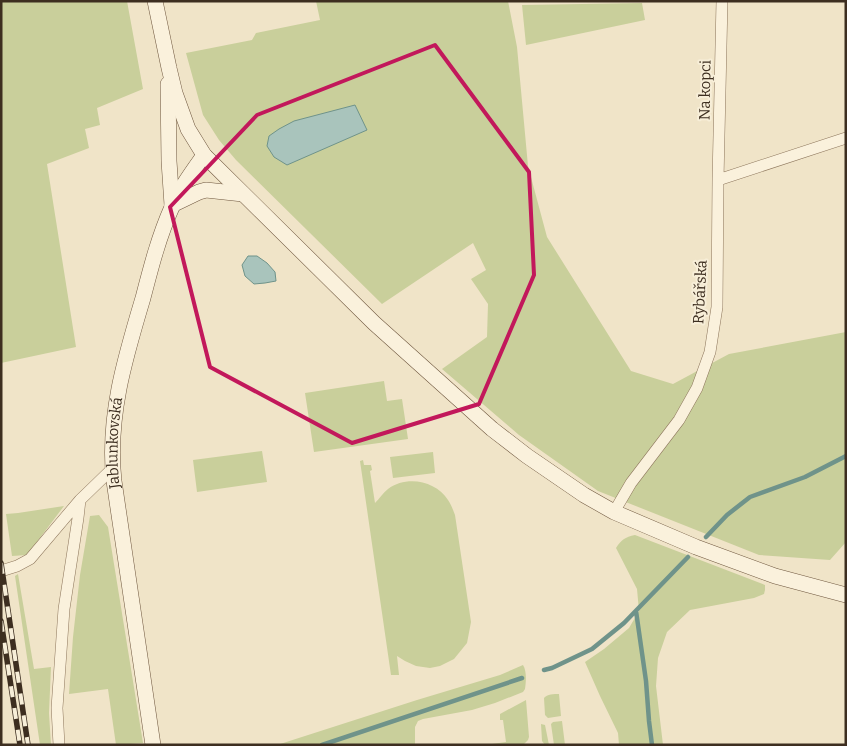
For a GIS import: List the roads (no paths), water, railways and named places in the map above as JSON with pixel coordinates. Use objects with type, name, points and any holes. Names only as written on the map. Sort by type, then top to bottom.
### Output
[{"type":"main road","points":[[154,1],[175,93],[188,129],[204,155],[374,323],[492,429],[576,490],[614,512],[696,547],[776,576],[846,595]]},
{"type":"main road","points":[[169,68],[169,161],[172,205],[206,190],[243,194]]},
{"type":"main road","name":"Jablunkovská","points":[[153,745],[112,469],[112,430],[121,373],[159,240],[172,205],[182,186],[204,155]]},
{"type":"street","name":"Na kopci","points":[[718,180],[722,1]]},
{"type":"street","points":[[718,180],[846,138]]},
{"type":"street","name":"Rybářská","points":[[614,512],[631,483],[679,420],[697,388],[710,352],[717,307],[718,180]]},
{"type":"street","points":[[1,571],[30,559],[80,500],[112,469]]},
{"type":"street","points":[[59,745],[57,708],[64,609],[80,500]]},
{"type":"water","points":[[355,105],[367,130],[287,165],[274,157],[267,146],[269,136],[294,121]]},
{"type":"water","points":[[248,256],[257,256],[267,263],[275,272],[276,281],[254,284],[245,276],[242,265]]},
{"type":"waterway","points":[[706,537],[727,515],[750,497],[805,477],[846,456]]},
{"type":"waterway","points":[[544,670],[592,649],[624,623],[688,557]]},
{"type":"waterway","points":[[636,611],[646,681],[652,745]]},
{"type":"waterway","points":[[322,745],[522,678]]},
{"type":"railway","points":[[1,563],[28,745]]},
{"type":"railway","points":[[1,621],[20,745]]}]
